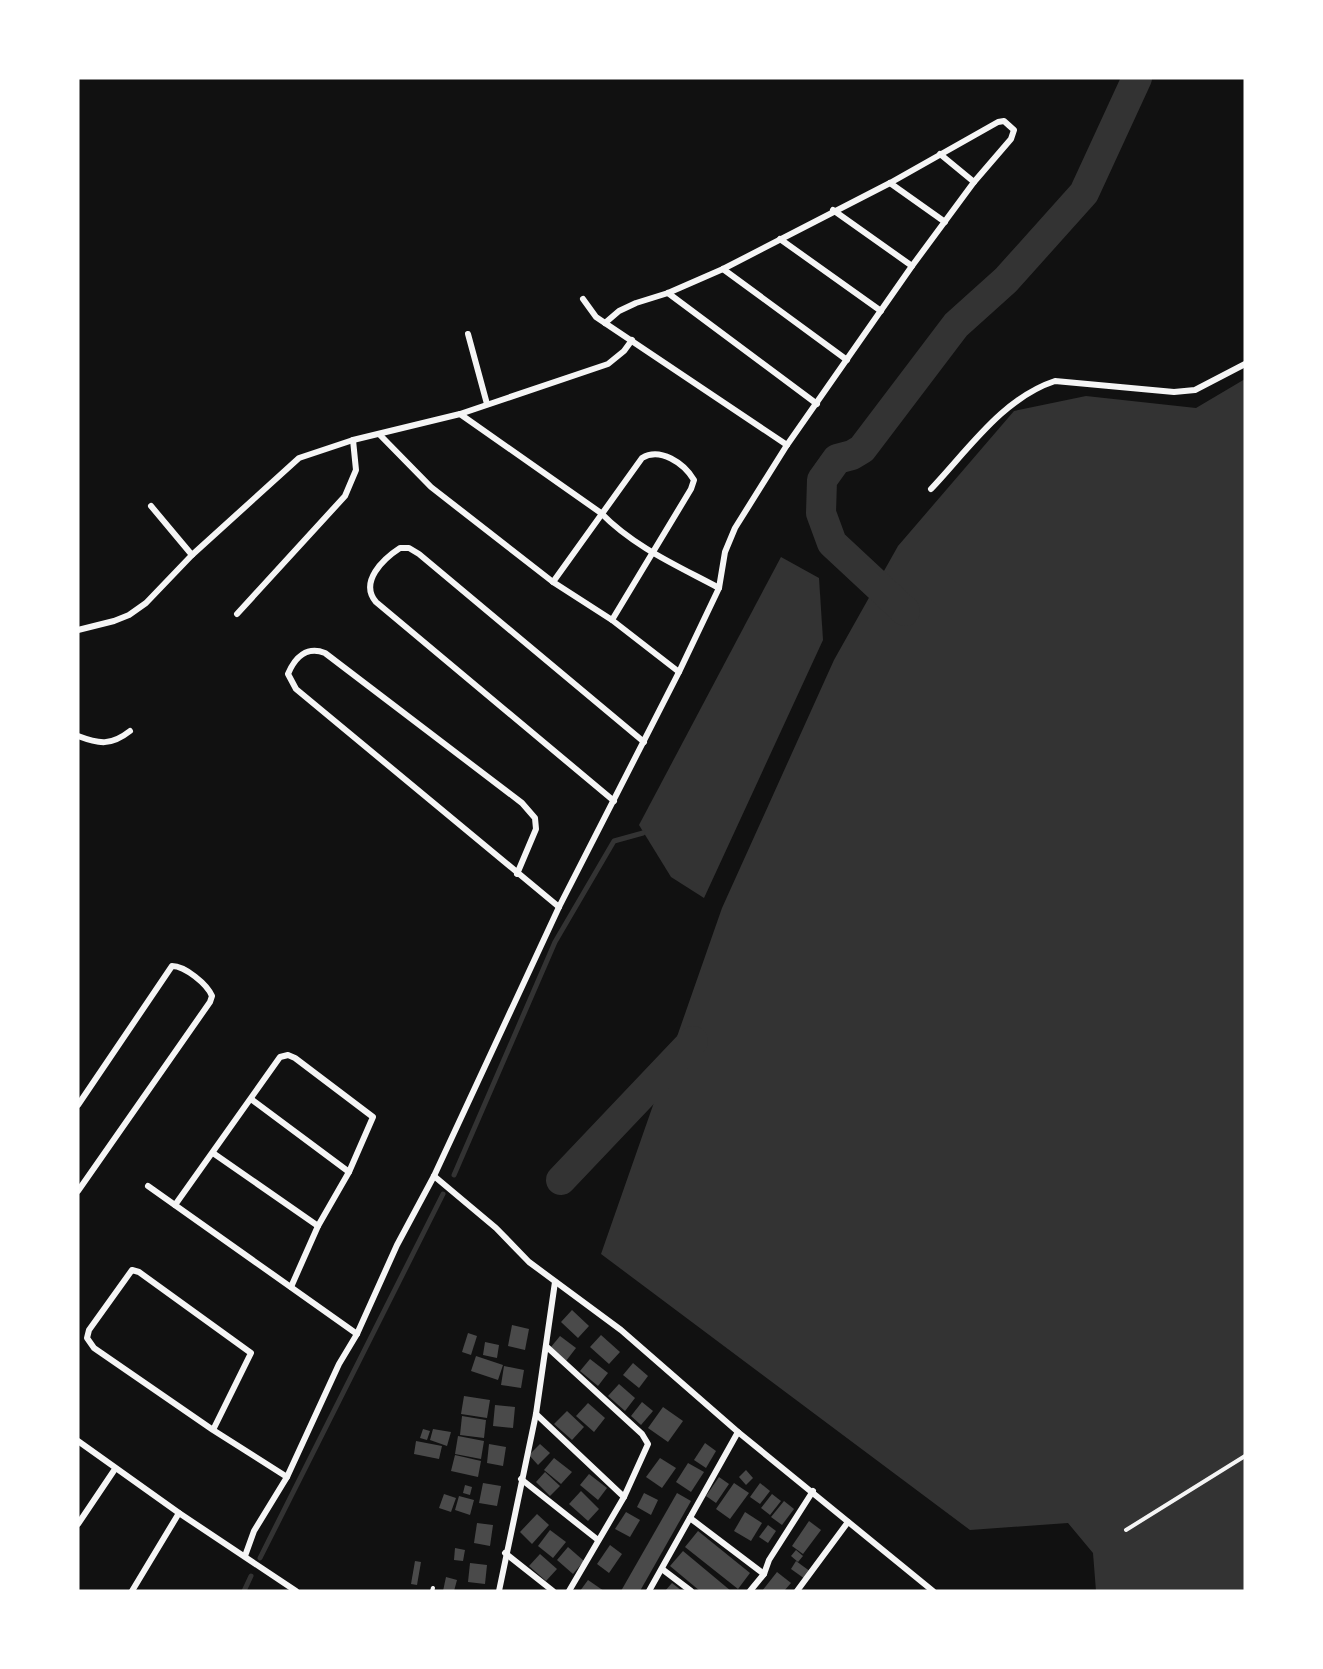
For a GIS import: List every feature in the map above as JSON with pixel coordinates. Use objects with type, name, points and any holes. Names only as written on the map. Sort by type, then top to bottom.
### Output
[{"type":"street","points":[[245,1556],[254,1531],[287,1477],[339,1364],[357,1334],[397,1245],[434,1176],[559,907],[679,672],[719,588],[725,552],[735,528],[787,445],[912,266],[974,182],[1014,135],[1010,124],[1004,121],[998,122],[890,183],[833,210],[723,269],[668,293],[636,303],[619,311],[605,323]]},
{"type":"street","points":[[940,154],[974,182]]},
{"type":"street","points":[[890,183],[945,222]]},
{"type":"street","points":[[833,210],[912,266]]},
{"type":"street","points":[[780,239],[881,311]]},
{"type":"street","points":[[723,269],[847,360]]},
{"type":"street","points":[[668,293],[817,404]]},
{"type":"street","points":[[583,299],[590,311],[605,323],[787,445]]},
{"type":"street","points":[[468,334],[487,404]]},
{"type":"street","points":[[78,630],[129,615],[146,603],[192,555],[299,458],[353,440],[460,414],[608,364],[624,351],[632,340]]},
{"type":"street","points":[[931,489],[1000,415],[1022,395],[1040,386],[1055,381],[1174,392],[1195,390],[1245,364]]},
{"type":"street","points":[[460,414],[601,513],[618,531],[651,552],[719,588]]},
{"type":"street","points":[[380,435],[431,487],[553,582],[612,620],[679,672]]},
{"type":"street","points":[[237,614],[345,496],[356,470],[353,440]]},
{"type":"street","points":[[553,582],[642,458],[650,453],[659,453],[678,463],[694,480],[691,489],[612,620]]},
{"type":"street","points":[[151,506],[192,555]]},
{"type":"street","points":[[614,801],[376,602],[370,594],[369,585],[379,567],[400,548],[409,548],[419,554],[644,742]]},
{"type":"street","points":[[516,874],[536,828],[535,818],[522,803],[325,653],[316,650],[307,651],[301,656],[288,674],[296,689],[516,874],[559,907]]},
{"type":"street","points":[[78,736],[95,743],[108,744],[130,731]]},
{"type":"street","points":[[78,1105],[172,966],[178,966],[208,987],[212,996],[210,1002],[78,1191]]},
{"type":"street","points":[[175,1205],[280,1057],[288,1055],[367,1110],[373,1117],[372,1124],[349,1172],[318,1226],[291,1287]]},
{"type":"street","points":[[251,1100],[349,1172]]},
{"type":"street","points":[[213,1153],[318,1226]]},
{"type":"street","points":[[434,1176],[555,1282],[621,1330],[738,1432],[933,1591]]},
{"type":"street","points":[[148,1186],[357,1334]]},
{"type":"street","points":[[213,1431],[251,1353],[139,1272],[132,1270],[88,1330],[87,1338],[94,1348],[213,1431],[287,1477]]},
{"type":"street","points":[[499,1591],[520,1479],[536,1414],[555,1282]]},
{"type":"street","points":[[547,1347],[647,1439],[648,1444],[624,1497],[569,1591]]},
{"type":"street","points":[[536,1414],[624,1497]]},
{"type":"street","points":[[650,1591],[738,1432]]},
{"type":"street","points":[[78,1440],[115,1469],[296,1591]]},
{"type":"street","points":[[78,1523],[115,1469]]},
{"type":"street","points":[[520,1479],[598,1540]]},
{"type":"street","points":[[750,1591],[764,1574],[769,1560],[813,1491]]},
{"type":"street","points":[[132,1591],[179,1513]]},
{"type":"street","points":[[690,1518],[764,1574]]},
{"type":"street","points":[[797,1591],[848,1522]]},
{"type":"street","points":[[505,1553],[553,1591]]},
{"type":"street","points":[[662,1569],[691,1591]]},
{"type":"lane","points":[[1126,1530],[1245,1456]]},
{"type":"shaded area","points":[[1245,379],[1245,1591],[1096,1591],[1093,1553],[1068,1523],[970,1530],[601,1254],[722,908],[834,660],[898,546],[1014,411],[1086,396],[1196,408]]},
{"type":"shaded area","points":[[781,557],[819,578],[823,640],[704,898],[671,877],[639,825]]},
{"type":"building","points":[[572,1310],[589,1326],[578,1338],[561,1322]]},
{"type":"building","points":[[512,1325],[529,1329],[525,1350],[508,1346]]},
{"type":"building","points":[[468,1333],[477,1336],[471,1355],[462,1352]]},
{"type":"building","points":[[601,1335],[620,1352],[609,1364],[590,1347]]},
{"type":"building","points":[[560,1336],[576,1348],[566,1361],[551,1347]]},
{"type":"building","points":[[485,1342],[499,1345],[497,1358],[483,1355]]},
{"type":"building","points":[[476,1356],[503,1365],[498,1380],[471,1371]]},
{"type":"building","points":[[590,1359],[608,1373],[598,1386],[580,1371]]},
{"type":"building","points":[[633,1363],[648,1376],[639,1388],[623,1375]]},
{"type":"building","points":[[504,1366],[524,1370],[521,1388],[501,1385]]},
{"type":"building","points":[[619,1384],[635,1398],[625,1411],[608,1396]]},
{"type":"building","points":[[464,1396],[490,1400],[487,1418],[461,1414]]},
{"type":"building","points":[[642,1402],[653,1411],[641,1425],[631,1416]]},
{"type":"building","points":[[588,1403],[605,1418],[594,1432],[576,1416]]},
{"type":"building","points":[[495,1405],[515,1407],[513,1428],[493,1426]]},
{"type":"building","points":[[663,1407],[683,1421],[668,1442],[648,1428]]},
{"type":"building","points":[[567,1411],[584,1427],[572,1440],[554,1424]]},
{"type":"building","points":[[462,1416],[486,1420],[484,1438],[460,1435]]},
{"type":"building","points":[[423,1429],[430,1431],[427,1440],[420,1438]]},
{"type":"building","points":[[433,1429],[451,1432],[447,1446],[430,1440]]},
{"type":"building","points":[[458,1436],[484,1441],[481,1459],[455,1454]]},
{"type":"building","points":[[416,1441],[442,1446],[439,1459],[414,1454]]},
{"type":"building","points":[[705,1443],[716,1451],[706,1468],[694,1460]]},
{"type":"building","points":[[489,1444],[506,1447],[503,1466],[487,1463]]},
{"type":"building","points":[[540,1444],[550,1453],[538,1465],[529,1455]]},
{"type":"building","points":[[455,1455],[481,1461],[478,1477],[451,1471]]},
{"type":"building","points":[[554,1458],[572,1472],[561,1484],[544,1470]]},
{"type":"building","points":[[660,1458],[676,1468],[662,1488],[646,1477]]},
{"type":"building","points":[[688,1463],[704,1472],[691,1492],[676,1482]]},
{"type":"building","points":[[746,1470],[753,1478],[746,1485],[739,1477]]},
{"type":"building","points":[[545,1472],[560,1486],[550,1496],[536,1482]]},
{"type":"building","points":[[589,1474],[607,1488],[598,1500],[580,1485]]},
{"type":"building","points":[[719,1477],[729,1484],[716,1503],[706,1496]]},
{"type":"building","points":[[483,1483],[501,1486],[497,1506],[479,1503]]},
{"type":"building","points":[[734,1483],[749,1493],[730,1519],[716,1509]]},
{"type":"building","points":[[760,1483],[770,1491],[760,1504],[750,1497]]},
{"type":"building","points":[[465,1485],[472,1487],[470,1495],[463,1493]]},
{"type":"building","points":[[581,1491],[599,1509],[588,1521],[569,1504]]},
{"type":"building","points":[[644,1493],[658,1500],[651,1515],[637,1507]]},
{"type":"building","points":[[677,1493],[691,1501],[640,1591],[621,1591]]},
{"type":"building","points":[[444,1494],[456,1498],[451,1512],[439,1508]]},
{"type":"building","points":[[772,1494],[781,1501],[770,1515],[761,1508]]},
{"type":"building","points":[[459,1496],[474,1500],[470,1515],[455,1510]]},
{"type":"building","points":[[784,1501],[794,1509],[782,1525],[771,1517]]},
{"type":"building","points":[[626,1512],[640,1520],[630,1537],[615,1529]]},
{"type":"building","points":[[745,1512],[762,1523],[751,1541],[734,1531]]},
{"type":"building","points":[[537,1514],[549,1525],[532,1544],[520,1532]]},
{"type":"building","points":[[809,1521],[821,1530],[803,1554],[792,1546]]},
{"type":"building","points":[[477,1523],[493,1525],[490,1546],[474,1543]]},
{"type":"building","points":[[768,1525],[776,1531],[768,1543],[759,1537]]},
{"type":"building","points":[[550,1530],[566,1542],[553,1558],[538,1546]]},
{"type":"building","points":[[698,1531],[750,1573],[738,1589],[685,1547]]},
{"type":"building","points":[[610,1545],[622,1554],[609,1573],[597,1564]]},
{"type":"building","points":[[568,1547],[584,1561],[573,1574],[557,1560]]},
{"type":"building","points":[[455,1548],[465,1550],[463,1561],[454,1560]]},
{"type":"building","points":[[796,1550],[803,1556],[798,1562],[791,1556]]},
{"type":"building","points":[[683,1551],[731,1591],[700,1591],[670,1566]]},
{"type":"building","points":[[540,1554],[557,1569],[546,1581],[529,1566]]},
{"type":"building","points":[[415,1561],[421,1562],[417,1585],[411,1584]]},
{"type":"building","points":[[796,1561],[811,1572],[805,1579],[791,1569]]},
{"type":"building","points":[[470,1563],[487,1565],[485,1584],[468,1582]]},
{"type":"building","points":[[777,1572],[791,1583],[784,1591],[762,1591]]},
{"type":"building","points":[[446,1577],[457,1580],[454,1591],[443,1591]]},
{"type":"building","points":[[588,1580],[604,1591],[580,1591]]},
{"type":"building","points":[[672,1583],[682,1591],[665,1591]]},
{"type":"waterway","points":[[905,611],[832,543],[821,513],[822,480],[837,459],[852,455],[862,449],[956,325],[1006,280],[1084,193],[1137,78]]},
{"type":"waterway","points":[[454,1175],[555,942],[614,841],[643,833]]},
{"type":"waterway","points":[[561,1180],[693,1041]]},
{"type":"waterway","points":[[260,1558],[443,1194]]},
{"type":"waterway","points":[[244,1591],[251,1576]]}]
